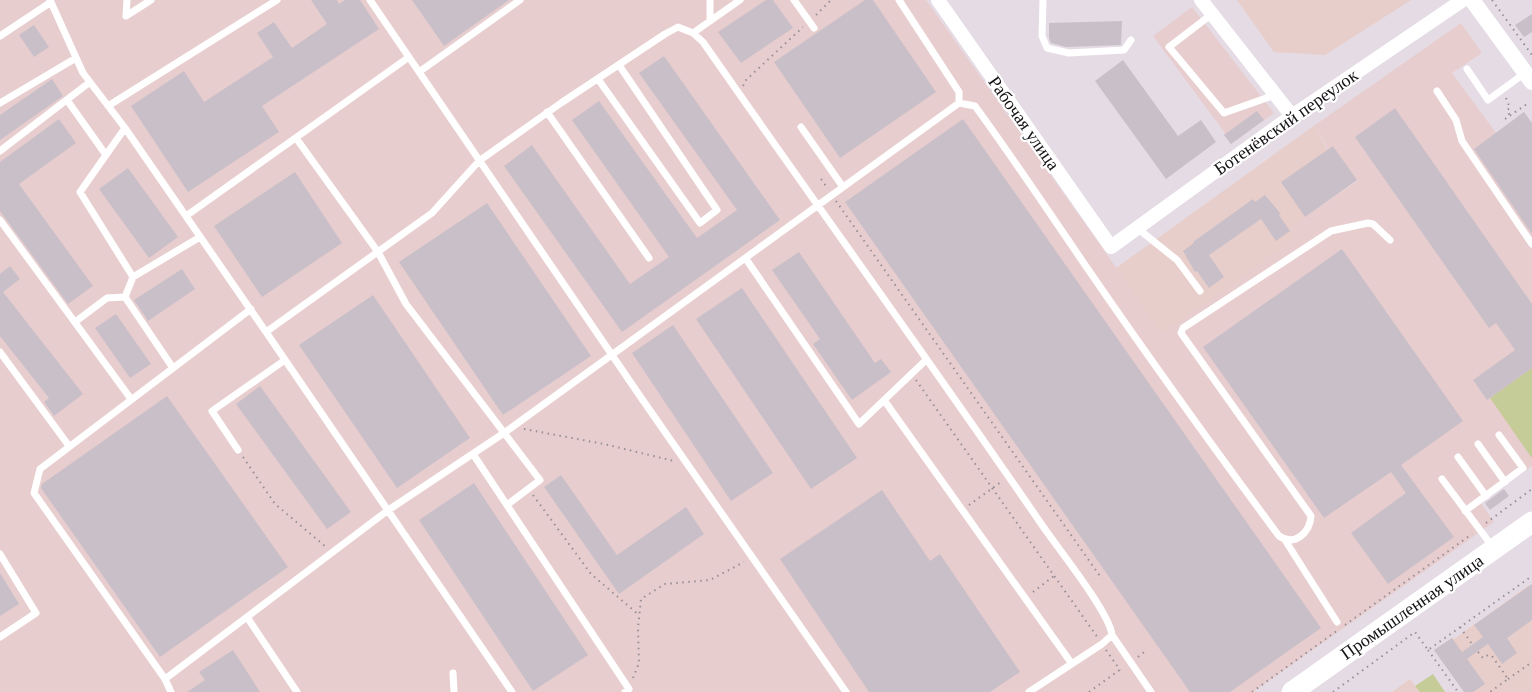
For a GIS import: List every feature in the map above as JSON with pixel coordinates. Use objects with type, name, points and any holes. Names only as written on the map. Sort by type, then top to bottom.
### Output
[{"type":"main road","name":"Промышленная улица","points":[[1292,692],[1532,522]]},
{"type":"street","name":"Рабочая улица","points":[[938,0],[1111,247]]},
{"type":"street","points":[[1201,0],[1292,116]]},
{"type":"street","name":"Ботенёвский переулок","points":[[1111,247],[1292,116],[1463,0]]},
{"type":"street","points":[[1472,0],[1529,77]]},
{"type":"lane","points":[[127,0],[126,16],[151,0]]},
{"type":"lane","points":[[108,105],[277,0]]},
{"type":"lane","points":[[370,0],[846,692]]},
{"type":"lane","points":[[419,72],[520,0]]},
{"type":"lane","points":[[710,0],[710,21]]},
{"type":"lane","points":[[693,33],[740,0]]},
{"type":"lane","points":[[794,0],[811,25]]},
{"type":"lane","points":[[899,0],[959,92],[958,103]]},
{"type":"lane","points":[[1043,0],[1042,36],[1047,48],[1069,53],[1124,50],[1131,40]]},
{"type":"lane","points":[[0,36],[51,1],[83,73],[125,128],[251,309],[512,692]]},
{"type":"lane","points":[[1212,14],[1169,47],[1224,113],[1275,95]]},
{"type":"lane","points":[[266,332],[432,213],[479,161],[548,112],[678,27],[693,33],[703,42],[1098,604],[1111,627],[1112,635],[1151,692]]},
{"type":"lane","points":[[186,216],[409,57]]},
{"type":"lane","points":[[0,103],[76,58]]},
{"type":"lane","points":[[598,79],[700,223],[717,210],[619,65]]},
{"type":"lane","points":[[1467,69],[1488,100],[1502,90],[1529,77]]},
{"type":"lane","points":[[0,151],[90,82]]},
{"type":"lane","points":[[1437,91],[1456,120],[1462,141],[1532,244]]},
{"type":"lane","points":[[67,100],[106,155]]},
{"type":"lane","points":[[165,679],[387,511],[504,433],[958,103],[975,106],[1158,369],[1279,536],[1285,540],[1337,622]]},
{"type":"lane","points":[[548,112],[649,258]]},
{"type":"lane","points":[[801,127],[843,187]]},
{"type":"lane","points":[[125,128],[80,192],[133,277]]},
{"type":"lane","points":[[296,138],[378,252],[406,304],[540,480],[507,505]]},
{"type":"lane","points":[[0,220],[131,399]]},
{"type":"lane","points":[[1285,540],[1294,540],[1305,534],[1311,525],[1311,516],[1181,333],[1183,328],[1331,231],[1368,223],[1373,224],[1390,240]]},
{"type":"lane","points":[[1137,228],[1177,260],[1200,291]]},
{"type":"lane","points":[[125,297],[133,277],[200,237]]},
{"type":"lane","points":[[746,259],[859,424],[912,374],[924,357]]},
{"type":"lane","points":[[75,322],[107,298],[125,297]]},
{"type":"lane","points":[[125,297],[173,368]]},
{"type":"lane","points":[[171,692],[165,679],[34,493],[40,469],[251,309]]},
{"type":"lane","points":[[0,352],[69,446]]},
{"type":"lane","points":[[238,450],[212,411],[285,360]]},
{"type":"lane","points":[[884,400],[1072,664]]},
{"type":"lane","points":[[1465,511],[1523,468],[1499,435]]},
{"type":"lane","points":[[1478,444],[1505,482]]},
{"type":"lane","points":[[473,454],[627,691]]},
{"type":"lane","points":[[1458,457],[1486,496]]},
{"type":"lane","points":[[1442,478],[1493,549]]},
{"type":"lane","points":[[0,554],[36,613],[0,637]]},
{"type":"lane","points":[[247,617],[297,692]]},
{"type":"lane","points":[[1029,692],[1112,635]]},
{"type":"lane","points":[[453,673],[454,692]]},
{"type":"path","points":[[738,93],[746,80],[811,25],[831,0]]},
{"type":"path","points":[[1492,0],[1532,55]]},
{"type":"path","points":[[1502,90],[1510,108],[1507,110],[1510,116]]},
{"type":"path","points":[[1505,119],[1527,104]]},
{"type":"path","points":[[821,179],[1102,579]]},
{"type":"path","points":[[924,357],[936,343]]},
{"type":"path","points":[[912,374],[1120,670]]},
{"type":"path","points":[[512,427],[604,444],[675,461]]},
{"type":"path","points":[[238,450],[275,504],[332,552]]},
{"type":"path","points":[[962,510],[1022,465]]},
{"type":"path","points":[[528,489],[591,574],[639,615]]},
{"type":"path","points":[[1252,692],[1532,489]]},
{"type":"path","points":[[627,691],[639,663],[641,599],[665,584],[710,580],[753,556]]},
{"type":"path","points":[[1025,598],[1054,576]]},
{"type":"path","points":[[1428,650],[1531,577],[1532,581]]},
{"type":"path","points":[[1460,627],[1472,644]]},
{"type":"path","points":[[1333,692],[1415,632],[1458,692]]},
{"type":"path","points":[[1089,692],[1147,650]]},
{"type":"path","points":[[1478,651],[1483,658],[1488,655],[1492,656],[1508,679]]},
{"type":"path","points":[[1490,692],[1532,662]]},
{"type":"shaded area","points":[[0,0],[926,0],[1162,332],[1295,238],[1290,231],[1305,217],[1357,181],[1333,146],[1328,149],[1315,125],[1461,23],[1482,53],[1452,73],[1496,133],[1524,112],[1532,123],[1532,466],[1481,503],[1494,522],[1253,692],[0,692]]},
{"type":"shaded area","points":[[1237,0],[1411,0],[1325,55],[1274,52]]},
{"type":"shaded area","points":[[1192,7],[1274,113],[1231,144],[1153,36]]},
{"type":"shaded area","points":[[1315,125],[1327,149],[1333,146],[1357,180],[1305,217],[1290,231],[1296,238],[1162,333],[1116,268]]},
{"type":"shaded area","points":[[1529,585],[1532,589],[1532,692],[1464,692],[1434,650],[1452,638],[1454,639]]},
{"type":"shaded area","points":[[1410,679],[1420,692],[1392,692]]},
{"type":"green space","points":[[1532,368],[1532,457],[1531,457],[1490,398]]},
{"type":"green space","points":[[1433,674],[1445,692],[1420,692],[1415,686]]},
{"type":"building","points":[[311,0],[337,0],[339,4],[345,0],[360,0],[379,29],[262,106],[279,132],[188,192],[131,106],[184,71],[204,102],[273,57],[257,33],[274,22],[292,48],[327,24]]},
{"type":"building","points":[[412,0],[509,0],[444,46]]},
{"type":"building","points":[[766,0],[773,0],[793,28],[741,63],[718,32]]},
{"type":"building","points":[[865,0],[873,0],[936,92],[840,158],[774,62]]},
{"type":"building","points":[[1532,14],[1532,32],[1524,37],[1515,25]]},
{"type":"building","points":[[1122,21],[1121,45],[1066,47],[1051,43],[1049,38],[1049,23]]},
{"type":"building","points":[[34,25],[49,47],[34,57],[19,35]]},
{"type":"building","points":[[664,56],[780,220],[622,332],[504,166],[532,145],[630,284],[669,257],[572,120],[599,101],[697,238],[737,210],[639,73]]},
{"type":"building","points":[[1123,60],[1178,136],[1201,120],[1216,142],[1166,179],[1095,81]]},
{"type":"building","points":[[52,79],[63,96],[0,140],[0,115]]},
{"type":"building","points":[[1395,108],[1532,304],[1532,368],[1487,400],[1473,380],[1515,350],[1496,323],[1489,328],[1355,137]]},
{"type":"building","points":[[1257,111],[1264,120],[1231,144],[1224,135]]},
{"type":"building","points":[[1524,112],[1532,123],[1532,234],[1474,149]]},
{"type":"building","points":[[59,119],[76,143],[19,184],[93,286],[68,304],[0,211],[0,162]]},
{"type":"building","points":[[963,119],[1321,628],[1230,692],[1190,692],[845,202]]},
{"type":"building","points":[[1333,146],[1357,180],[1305,217],[1281,182]]},
{"type":"building","points":[[128,168],[178,237],[149,258],[99,189]]},
{"type":"building","points":[[295,172],[342,243],[262,297],[214,226]]},
{"type":"building","points":[[1265,195],[1281,214],[1279,215],[1290,231],[1276,241],[1261,219],[1209,255],[1224,277],[1209,288],[1197,271],[1195,272],[1183,251],[1253,199],[1255,202]]},
{"type":"building","points":[[487,203],[591,356],[503,415],[399,262]]},
{"type":"building","points":[[1342,249],[1463,421],[1401,465],[1454,537],[1388,584],[1351,533],[1406,493],[1391,472],[1324,518],[1203,347]]},
{"type":"building","points":[[799,252],[875,363],[881,359],[891,372],[852,400],[813,344],[820,339],[772,270]]},
{"type":"building","points":[[10,266],[20,279],[3,292],[83,394],[54,416],[44,402],[49,398],[0,336],[0,274]]},
{"type":"building","points":[[182,269],[195,289],[148,321],[134,300]]},
{"type":"building","points":[[742,288],[857,458],[811,489],[696,319]]},
{"type":"building","points":[[373,295],[470,438],[397,488],[299,345]]},
{"type":"building","points":[[116,314],[151,364],[130,378],[95,328]]},
{"type":"building","points":[[673,325],[773,473],[731,501],[632,353]]},
{"type":"building","points":[[260,386],[351,512],[327,529],[236,404]]},
{"type":"building","points":[[167,396],[288,567],[160,657],[41,488],[42,484]]},
{"type":"building","points":[[561,475],[617,555],[686,507],[704,534],[619,594],[544,487]]},
{"type":"building","points":[[474,483],[588,655],[533,691],[419,520]]},
{"type":"building","points":[[1504,489],[1509,496],[1490,510],[1485,503]]},
{"type":"building","points":[[882,490],[930,561],[940,554],[1020,672],[990,692],[869,692],[780,559]]},
{"type":"building","points":[[0,573],[19,604],[0,616]]},
{"type":"building","points":[[1532,584],[1532,620],[1507,638],[1517,653],[1502,664],[1488,644],[1467,659],[1485,684],[1473,692],[1464,692],[1434,650],[1452,638],[1462,652],[1483,637],[1474,625]]},
{"type":"building","points":[[233,650],[260,692],[187,692],[205,680],[199,672]]}]
